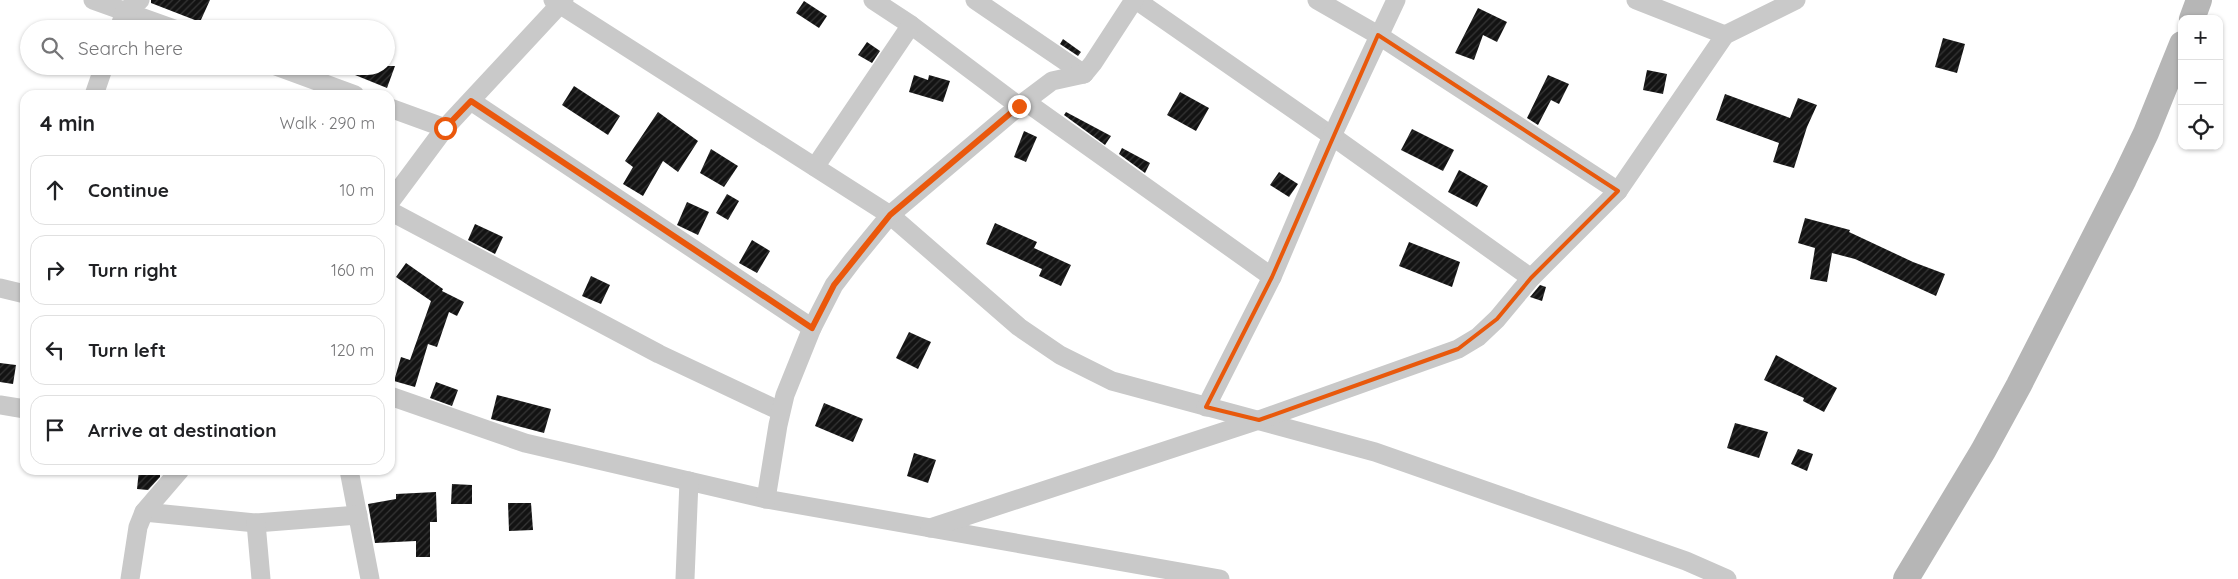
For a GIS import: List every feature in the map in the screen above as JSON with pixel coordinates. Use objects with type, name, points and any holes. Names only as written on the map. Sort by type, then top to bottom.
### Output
[{"type":"main road","points":[[2193,15],[2198,0]]},
{"type":"main road","points":[[1906,579],[1922,567],[2115,197],[2146,133],[2178,54]]},
{"type":"street","points":[[93,0],[132,5],[158,20]]},
{"type":"street","points":[[873,0],[1272,277]]},
{"type":"street","points":[[975,0],[1084,74]]},
{"type":"street","points":[[766,499],[780,411],[812,328],[834,285],[890,215],[1052,81],[1084,74],[1135,0],[1332,136],[1531,278]]},
{"type":"street","points":[[1317,0],[1378,35],[1618,191]]},
{"type":"street","points":[[1206,407],[1272,277],[1332,136],[1396,0]]},
{"type":"street","points":[[1636,0],[1725,35]]},
{"type":"street","points":[[930,528],[1259,420],[1458,349],[1478,336],[1497,319],[1531,278],[1618,191],[1725,35],[1796,0]]},
{"type":"street","points":[[395,195],[445,128],[559,2],[890,215],[1019,327],[1060,355],[1112,381],[1375,452],[1686,561],[1727,579]]},
{"type":"street","points":[[123,20],[132,5]]},
{"type":"street","points":[[815,167],[911,25]]},
{"type":"street","points":[[96,90],[101,75]]},
{"type":"street","points":[[301,75],[341,90]]},
{"type":"street","points":[[471,101],[812,328]]},
{"type":"street","points":[[395,110],[445,128]]},
{"type":"street","points":[[395,214],[659,354],[780,411]]},
{"type":"street","points":[[0,288],[20,289]]},
{"type":"street","points":[[395,398],[525,442],[766,499],[1220,579]]},
{"type":"street","points":[[0,405],[20,407]]},
{"type":"street","points":[[130,579],[138,528],[144,512],[176,475]]},
{"type":"street","points":[[350,475],[370,579]]},
{"type":"street","points":[[686,579],[689,481]]},
{"type":"street","points":[[144,512],[256,522],[358,515]]},
{"type":"street","points":[[256,522],[261,579]]},
{"type":"highlighted area","points":[[1378,35],[1618,191],[1531,278],[1497,319],[1458,349],[1259,420],[1206,407],[1272,277]]},
{"type":"building","points":[[151,0],[210,0],[201,20],[195,20],[151,3]]},
{"type":"building","points":[[804,1],[827,16],[819,28],[796,13]]},
{"type":"building","points":[[1478,8],[1507,22],[1497,42],[1483,35],[1474,60],[1455,53]]},
{"type":"building","points":[[1943,38],[1965,44],[1957,73],[1935,67]]},
{"type":"building","points":[[1063,39],[1081,52],[1078,56],[1060,44]]},
{"type":"building","points":[[867,42],[880,51],[872,63],[858,55]]},
{"type":"building","points":[[1647,70],[1667,74],[1663,94],[1643,90]]},
{"type":"building","points":[[355,75],[392,75],[387,88]]},
{"type":"building","points":[[914,75],[928,80],[929,75],[950,81],[943,102],[909,92]]},
{"type":"building","points":[[1548,75],[1569,84],[1559,104],[1551,100],[1538,125],[1527,118]]},
{"type":"building","points":[[574,86],[620,116],[608,135],[562,105]]},
{"type":"building","points":[[1180,92],[1209,108],[1196,131],[1167,115]]},
{"type":"building","points":[[1725,94],[1790,118],[1798,98],[1817,105],[1807,127],[1794,168],[1773,162],[1779,143],[1716,120]]},
{"type":"building","points":[[658,112],[698,141],[678,172],[663,161],[643,196],[623,184],[633,167],[625,161]]},
{"type":"building","points":[[1066,112],[1111,136],[1105,145],[1064,115]]},
{"type":"building","points":[[1412,129],[1454,150],[1443,171],[1401,150]]},
{"type":"building","points":[[1024,131],[1037,137],[1026,162],[1014,157]]},
{"type":"building","points":[[1122,148],[1150,163],[1145,173],[1119,154]]},
{"type":"building","points":[[711,149],[738,166],[724,187],[700,173]]},
{"type":"building","points":[[1459,170],[1488,186],[1477,207],[1448,192]]},
{"type":"building","points":[[1279,172],[1298,184],[1289,197],[1270,185]]},
{"type":"building","points":[[727,194],[739,201],[728,220],[716,213]]},
{"type":"building","points":[[687,202],[709,212],[698,235],[677,225]]},
{"type":"building","points":[[1805,218],[1850,230],[1849,232],[1913,262],[1945,274],[1936,296],[1855,259],[1832,253],[1827,282],[1810,279],[1815,248],[1798,243]]},
{"type":"building","points":[[995,223],[1037,242],[1034,248],[1071,265],[1061,286],[1039,276],[1042,269],[986,244]]},
{"type":"building","points":[[475,224],[503,237],[495,254],[468,240]]},
{"type":"building","points":[[752,240],[770,251],[757,273],[739,263]]},
{"type":"building","points":[[1409,242],[1460,262],[1452,287],[1399,266]]},
{"type":"building","points":[[406,263],[443,289],[442,291],[464,302],[457,316],[449,312],[437,347],[428,344],[415,387],[395,381],[395,378],[401,357],[410,360],[431,301],[396,277]]},
{"type":"building","points":[[591,276],[610,285],[601,304],[582,296]]},
{"type":"building","points":[[1540,285],[1546,287],[1542,301],[1530,297]]},
{"type":"building","points":[[909,332],[931,342],[918,369],[896,358]]},
{"type":"building","points":[[1776,355],[1837,388],[1824,412],[1803,401],[1804,398],[1764,380]]},
{"type":"building","points":[[0,363],[16,365],[13,384],[0,382]]},
{"type":"building","points":[[436,382],[458,390],[452,406],[430,398]]},
{"type":"building","points":[[497,395],[551,409],[544,433],[491,419]]},
{"type":"building","points":[[824,403],[863,419],[853,442],[815,426]]},
{"type":"building","points":[[1735,423],[1768,432],[1759,458],[1727,448]]},
{"type":"building","points":[[1798,449],[1813,454],[1807,471],[1791,464]]},
{"type":"building","points":[[914,453],[936,460],[928,483],[907,476]]},
{"type":"building","points":[[138,475],[160,475],[148,490],[137,489]]},
{"type":"building","points":[[452,484],[472,485],[472,504],[451,504]]},
{"type":"building","points":[[436,492],[437,522],[430,522],[430,557],[416,557],[416,541],[375,543],[368,504],[396,499],[396,494]]},
{"type":"building","points":[[508,503],[531,503],[533,530],[509,531]]},
{"type":"route","points":[[445,128],[471,101],[812,328],[834,285],[890,215],[1019,106]]}]
